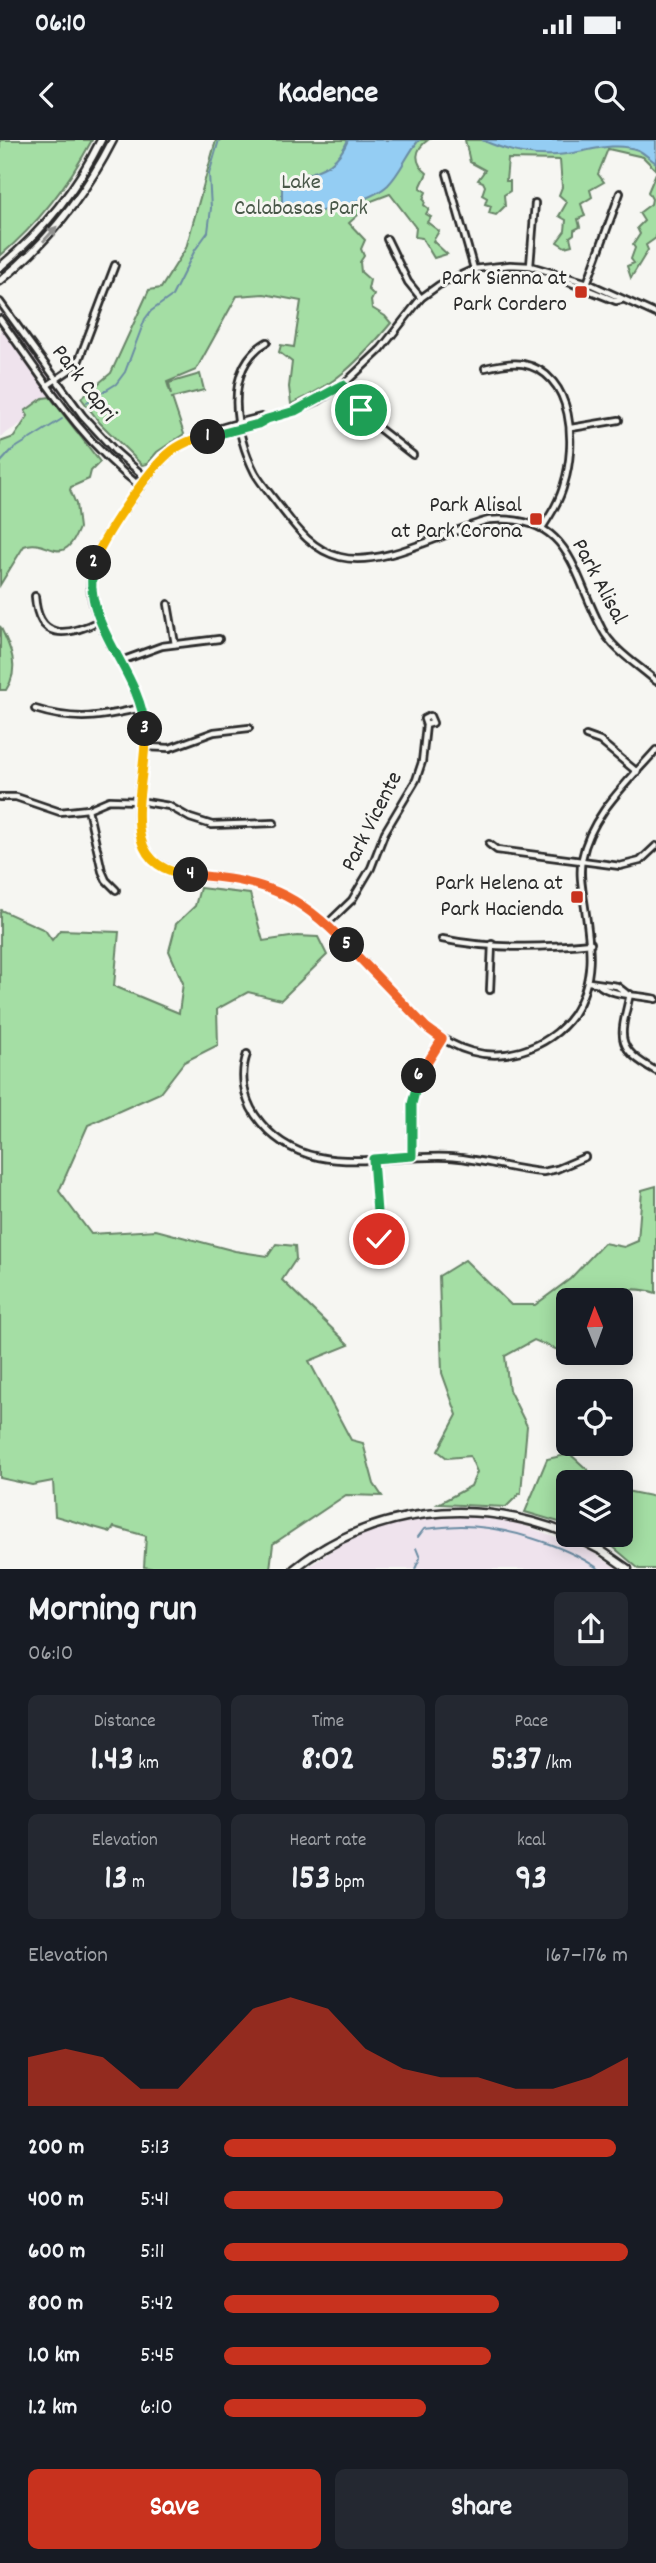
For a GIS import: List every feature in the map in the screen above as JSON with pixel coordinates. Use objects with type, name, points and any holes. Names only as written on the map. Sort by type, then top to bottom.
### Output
[{"type":"main road","points":[[0,267],[46,223],[73,187],[101,140]]},
{"type":"main road","points":[[0,281],[26,259],[59,224],[87,187],[113,140]]},
{"type":"main road","points":[[294,1569],[321,1550],[355,1532],[420,1514],[463,1511],[506,1515],[556,1529]]},
{"type":"main road","points":[[595,1547],[628,1569]]},
{"type":"street","points":[[447,174],[474,269]]},
{"type":"street","points":[[587,286],[620,193]]},
{"type":"street","points":[[530,266],[535,203]]},
{"type":"street","points":[[387,239],[408,282],[421,298]]},
{"type":"street","points":[[48,385],[77,365],[115,265]]},
{"type":"street","points":[[655,312],[622,300],[616,301],[587,286],[566,281],[562,277],[530,266],[474,269],[439,285],[421,298],[381,349],[343,385],[295,411],[258,424],[203,436],[170,452],[141,487],[102,544],[90,576],[91,594],[99,621],[121,661],[145,721],[138,825],[140,838],[151,857],[159,864],[183,874],[236,879],[266,887],[307,907],[327,924],[427,1028],[442,1039],[468,1051],[502,1055],[543,1043],[570,1018],[581,1002],[589,982],[590,943],[580,878],[581,861],[594,825],[656,750]]},
{"type":"street","name":"Park Capri","points":[[0,302],[55,380],[97,433],[147,479]]},
{"type":"street","name":"Park Capri","points":[[0,319],[91,443],[110,463],[141,487]]},
{"type":"street","name":"Park Alisal","points":[[267,342],[256,349],[242,372],[237,397],[239,426],[256,474],[300,533],[316,547],[339,557],[357,560],[378,558],[489,520],[525,521],[542,528],[560,543],[611,642],[656,681]]},
{"type":"street","points":[[485,368],[524,364],[542,373],[561,396],[569,413],[572,443],[565,482],[560,498],[542,528]]},
{"type":"street","points":[[343,385],[372,423],[413,455]]},
{"type":"street","points":[[571,428],[619,420]]},
{"type":"street","points":[[35,596],[36,615],[44,625],[56,631],[70,632],[99,621]]},
{"type":"street","points":[[168,604],[175,644]]},
{"type":"street","points":[[121,661],[145,651],[175,644],[219,639]]},
{"type":"street","points":[[35,709],[59,717],[83,719],[105,717],[141,708]]},
{"type":"street","name":"Park Vicente","points":[[327,924],[352,900],[371,868],[385,832],[416,780],[422,762],[426,725]]},
{"type":"street","points":[[145,747],[170,748],[214,732],[249,729]]},
{"type":"street","points":[[586,736],[600,741],[637,772]]},
{"type":"street","points":[[0,797],[16,797],[60,812],[88,809],[109,800],[139,801],[169,806],[190,818],[212,825],[274,823]]},
{"type":"street","points":[[88,809],[102,871],[116,890]]},
{"type":"street","points":[[489,844],[497,850],[620,866],[640,861],[656,846]]},
{"type":"street","points":[[442,939],[462,943],[538,946],[590,943]]},
{"type":"street","points":[[490,990],[492,944]]},
{"type":"street","points":[[589,982],[613,985],[628,993]]},
{"type":"street","points":[[598,984],[611,993],[628,993],[656,999]]},
{"type":"street","points":[[611,993],[613,985]]},
{"type":"street","points":[[628,993],[623,1026],[626,1049],[639,1062],[656,1071]]},
{"type":"street","points":[[412,1156],[411,1124],[415,1085],[421,1069],[442,1039]]},
{"type":"street","points":[[247,1054],[242,1066],[244,1086],[251,1109],[269,1133],[286,1146],[315,1158],[337,1161],[412,1156],[452,1157],[543,1172],[585,1157]]},
{"type":"street","points":[[373,1159],[379,1239],[376,1258]]},
{"type":"shaded area","points":[[0,309],[63,397],[0,437]]},
{"type":"shaded area","points":[[467,1517],[513,1522],[556,1537],[556,1547],[580,1547],[618,1569],[305,1569],[337,1547],[376,1529],[422,1519]]},
{"type":"green space","points":[[0,140],[92,140],[52,202],[0,256]]},
{"type":"green space","name":"Lake Calabasas Park","points":[[216,140],[428,140],[420,147],[417,156],[419,164],[427,173],[420,188],[426,192],[424,205],[429,209],[426,214],[431,217],[427,222],[439,231],[433,241],[447,254],[434,258],[422,238],[415,237],[416,228],[390,194],[366,203],[367,207],[349,223],[365,240],[361,249],[364,256],[360,262],[361,272],[370,280],[368,289],[374,295],[372,308],[391,323],[380,336],[358,360],[334,380],[291,404],[289,387],[292,362],[279,352],[281,345],[294,347],[301,301],[264,294],[237,296],[196,370],[167,382],[171,395],[169,383],[200,374],[204,390],[172,398],[184,434],[157,452],[147,464],[142,465],[100,423],[81,398],[111,373],[149,290],[161,288],[186,248]]},
{"type":"green space","points":[[465,140],[656,140],[656,170],[643,157],[608,149],[598,174],[604,182],[590,190],[592,197],[581,204],[585,216],[578,219],[580,227],[574,230],[570,237],[572,245],[565,247],[557,242],[565,231],[566,220],[559,216],[567,202],[559,195],[562,187],[560,160],[508,159],[506,181],[510,181],[510,191],[504,195],[505,206],[496,215],[489,213],[491,206],[485,204],[487,198],[482,195],[485,186],[478,180],[485,170],[470,162]]},
{"type":"green space","points":[[656,173],[656,238],[646,245],[648,250],[631,278],[627,266],[634,263],[631,259],[635,248],[633,245],[640,234],[637,228],[644,221],[639,213],[651,204],[652,199],[648,192]]},
{"type":"green space","points":[[50,397],[100,462],[91,471],[89,479],[71,487],[79,528],[73,541],[67,548],[60,550],[33,544],[24,546],[0,585],[0,442],[14,437],[28,416],[25,411],[43,398]]},
{"type":"green space","points":[[0,626],[10,649],[13,665],[13,674],[6,690],[0,690]]},
{"type":"green space","points":[[200,888],[250,894],[263,941],[297,936],[318,937],[327,955],[281,1000],[248,992],[217,1009],[218,1045],[184,1062],[160,1093],[88,1125],[59,1191],[91,1234],[156,1230],[235,1251],[268,1256],[276,1244],[295,1246],[296,1259],[282,1280],[349,1345],[309,1361],[351,1440],[363,1443],[374,1484],[382,1496],[346,1495],[273,1544],[270,1569],[144,1567],[146,1536],[114,1527],[111,1532],[55,1516],[53,1481],[32,1485],[0,1478],[1,910],[45,930],[52,940],[60,930],[119,932],[114,986],[179,1013],[183,983],[169,951],[176,924],[195,906]]},
{"type":"green space","points":[[656,1186],[656,1293],[634,1288],[558,1288],[604,1243],[624,1247],[638,1241],[642,1190]]},
{"type":"green space","points":[[465,1260],[511,1305],[535,1305],[556,1289],[556,1349],[534,1340],[505,1356],[509,1390],[527,1426],[521,1492],[506,1507],[438,1504],[471,1486],[477,1472],[470,1456],[447,1458],[438,1451],[457,1415],[442,1373],[439,1276]]},
{"type":"green space","points":[[572,1456],[588,1470],[556,1470],[556,1521],[525,1512],[547,1459]]},
{"type":"green space","points":[[633,1492],[656,1497],[656,1569],[639,1569],[613,1547],[633,1547]]},
{"type":"water","points":[[348,140],[419,140],[393,180],[380,191],[356,202],[327,210],[290,212],[282,202],[282,187],[327,166],[342,152]]},
{"type":"water","points":[[482,140],[656,140],[656,163],[640,151],[628,147],[537,155],[509,150]]},
{"type":"waterway","points":[[87,402],[116,384],[125,372],[145,319],[151,311],[172,296],[195,250],[208,232],[211,208],[209,174],[219,140]]},
{"type":"waterway","points":[[30,439],[62,419]]},
{"type":"waterway","points":[[0,463],[12,450],[28,440]]},
{"type":"waterway","points":[[418,1537],[424,1529],[443,1527],[496,1529],[533,1538],[569,1552],[599,1569]]},
{"type":"waterway","points":[[415,1569],[420,1558],[416,1548]]},
{"type":"place","name":"Park Sienna at Park Cordero","points":[[581,292]]},
{"type":"place","name":"Park Alisal at Park Corona","points":[[536,519]]},
{"type":"place","name":"Park Helena at Park Hacienda","points":[[577,897]]},
{"type":"route","points":[[361,410],[343,385],[318,401],[295,411],[258,424],[203,436],[181,445],[170,452],[147,479],[102,544],[90,576],[91,594],[99,621],[135,690],[145,721],[138,825],[144,848],[151,857],[169,870],[251,882],[286,895],[307,907],[327,924],[427,1028],[442,1039],[421,1069],[415,1085],[411,1124],[412,1156],[373,1159],[379,1239]]}]
